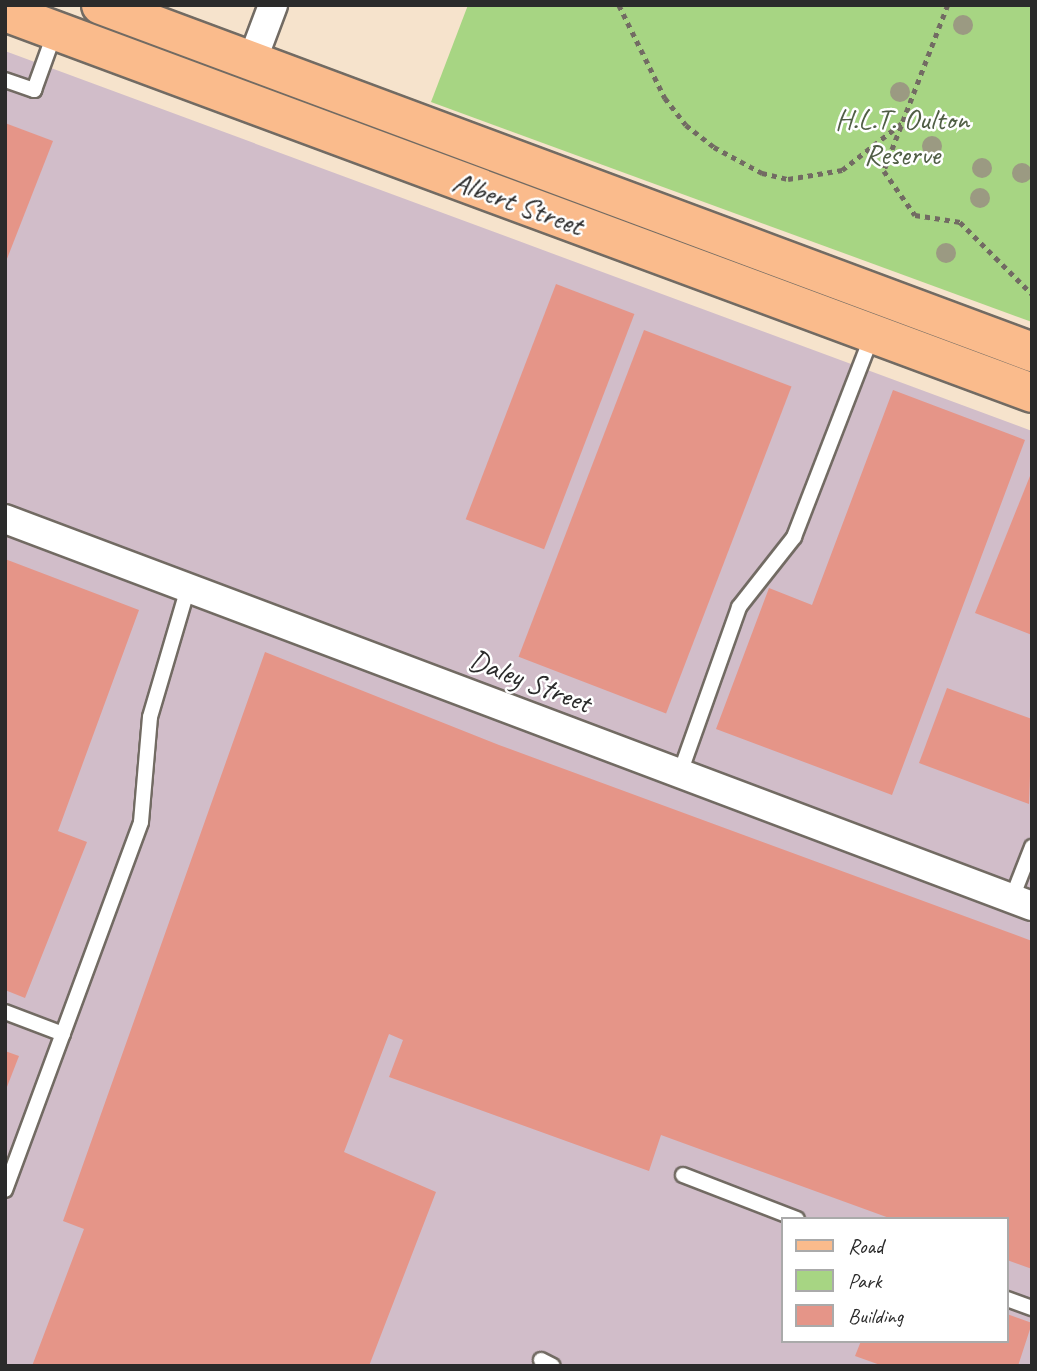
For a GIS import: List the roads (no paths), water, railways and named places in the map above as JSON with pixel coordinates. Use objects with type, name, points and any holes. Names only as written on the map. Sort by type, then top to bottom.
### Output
[{"type":"main road","name":"Albert Street","points":[[101,5],[1032,352]]},
{"type":"main road","name":"Albert Street","points":[[5,12],[1032,393]]},
{"type":"main road","points":[[146,64],[160,27]]},
{"type":"main road","points":[[360,144],[375,107]]},
{"type":"main road","points":[[873,335],[887,299]]},
{"type":"main road","points":[[982,375],[995,339]]},
{"type":"street","points":[[252,61],[272,5]]},
{"type":"street","name":"Daley Street","points":[[5,519],[1022,902]]},
{"type":"lane","points":[[5,80],[34,90],[55,30]]},
{"type":"lane","points":[[680,774],[738,607],[794,537],[873,335]]},
{"type":"lane","points":[[5,1190],[141,822],[150,717],[188,588]]},
{"type":"lane","points":[[1022,902],[1032,847]]},
{"type":"lane","points":[[5,1012],[63,1034]]},
{"type":"lane","points":[[683,1175],[792,1217]]},
{"type":"lane","points":[[1009,1300],[1032,1308]]},
{"type":"park label","name":"H.L.T. Oulton Reserve","points":[[902,136]]}]
